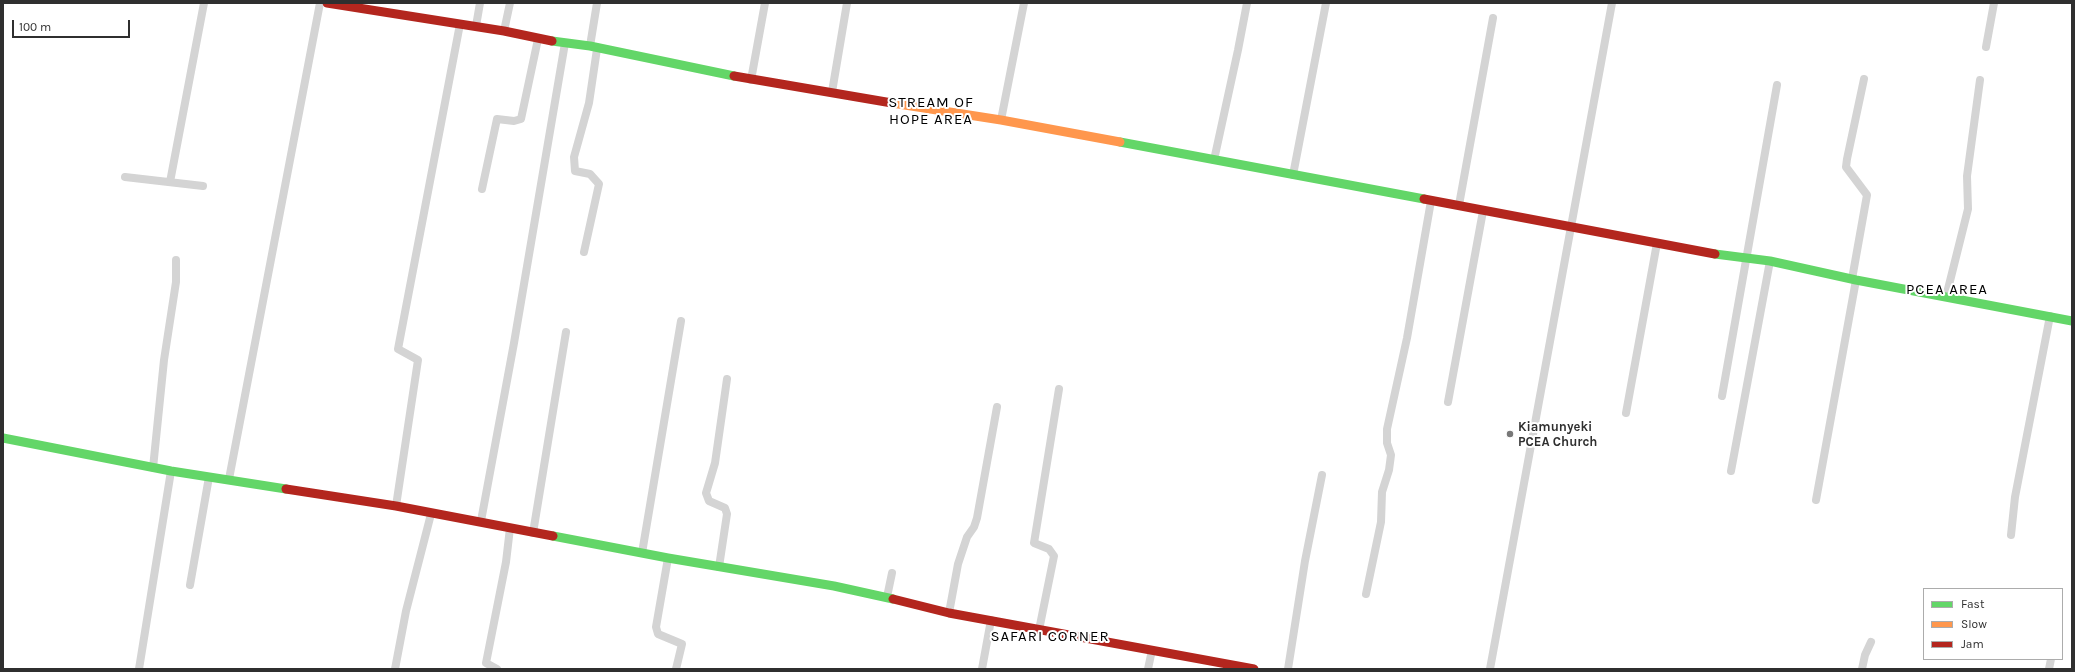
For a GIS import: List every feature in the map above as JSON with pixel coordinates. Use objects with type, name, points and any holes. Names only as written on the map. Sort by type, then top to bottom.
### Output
[{"type":"street","points":[[170,182],[204,3]]},
{"type":"street","points":[[229,479],[320,3]]},
{"type":"street","points":[[327,3],[476,26],[538,39],[594,47],[751,80],[1001,120],[1657,243],[1746,259],[1770,261],[1854,279],[2072,321]]},
{"type":"street","points":[[476,26],[480,3]]},
{"type":"street","points":[[504,31],[510,3]]},
{"type":"street","points":[[584,252],[599,184],[590,174],[575,171],[574,157],[589,103],[597,3]]},
{"type":"street","points":[[751,80],[765,3]]},
{"type":"street","points":[[832,92],[847,3]]},
{"type":"street","points":[[1001,120],[1024,3]]},
{"type":"street","points":[[1214,160],[1238,50],[1246,3]]},
{"type":"street","points":[[1293,175],[1326,3]]},
{"type":"street","points":[[1490,669],[1612,3]]},
{"type":"street","points":[[1986,47],[1994,3]]},
{"type":"street","points":[[1459,206],[1493,18]]},
{"type":"street","points":[[396,506],[418,360],[398,350],[460,24]]},
{"type":"street","points":[[482,189],[497,119],[514,121],[521,119],[538,39]]},
{"type":"street","points":[[481,521],[514,343],[565,43]]},
{"type":"street","points":[[1816,500],[1868,195],[1846,167],[1864,79]]},
{"type":"street","points":[[1946,297],[1968,209],[1967,176],[1980,80]]},
{"type":"street","points":[[1722,396],[1777,85]]},
{"type":"street","points":[[125,177],[202,186]]},
{"type":"street","points":[[1366,594],[1381,522],[1382,492],[1389,470],[1391,455],[1387,443],[1387,429],[1408,338],[1431,201]]},
{"type":"street","points":[[1448,402],[1483,211]]},
{"type":"street","points":[[1626,412],[1657,243]]},
{"type":"street","points":[[153,468],[164,360],[176,282],[176,260]]},
{"type":"street","points":[[1731,471],[1770,261]]},
{"type":"street","points":[[2011,535],[2016,497],[2050,316]]},
{"type":"street","points":[[642,553],[680,321]]},
{"type":"street","points":[[533,533],[566,332]]},
{"type":"street","points":[[719,567],[727,514],[725,508],[709,501],[706,493],[715,463],[727,379]]},
{"type":"street","points":[[1039,630],[1054,556],[1049,549],[1034,543],[1059,389]]},
{"type":"street","points":[[948,613],[961,553],[977,518],[997,407]]},
{"type":"street","points":[[3,438],[153,468],[229,479],[396,506],[431,514],[481,521],[533,533],[887,597],[948,613],[1254,669]]},
{"type":"street","points":[[139,669],[171,471]]},
{"type":"street","points":[[1288,669],[1305,561],[1322,475]]},
{"type":"street","points":[[190,585],[209,477]]},
{"type":"street","points":[[395,669],[406,611],[431,514]]},
{"type":"street","points":[[497,669],[486,663],[506,562],[510,528]]},
{"type":"street","points":[[668,558],[656,628],[658,634],[682,644],[676,669]]},
{"type":"street","points":[[887,597],[892,573]]},
{"type":"street","points":[[982,669],[991,620]]},
{"type":"street","points":[[1862,669],[1865,655],[1871,642]]},
{"type":"street","points":[[1148,669],[1152,650]]},
{"type":"traffic: fast","points":[[552,41],[590,46],[734,76]]},
{"type":"traffic: fast","points":[[1120,142],[1424,199]]},
{"type":"traffic: fast","points":[[1715,254],[1770,261],[1856,280],[2072,321]]},
{"type":"traffic: fast","points":[[3,438],[171,471],[286,489]]},
{"type":"traffic: fast","points":[[553,536],[668,558],[834,586],[893,599]]},
{"type":"traffic: slow","points":[[892,103],[1001,120],[1120,142]]},
{"type":"traffic: jam","points":[[327,3],[504,31],[552,41]]},
{"type":"traffic: jam","points":[[734,76],[892,103]]},
{"type":"traffic: jam","points":[[1424,199],[1715,254]]},
{"type":"traffic: jam","points":[[286,489],[396,506],[553,536]]},
{"type":"traffic: jam","points":[[893,599],[949,613],[1254,669]]},
{"type":"place","name":"Kiamunyeki PCEA Church","points":[[1510,434]]},
{"type":"district","name":"STREAM OF HOPE AREA","points":[[931,112]]},
{"type":"district","name":"PCEA AREA","points":[[1947,290]]},
{"type":"district","name":"SAFARI CORNER","points":[[1050,637]]}]
